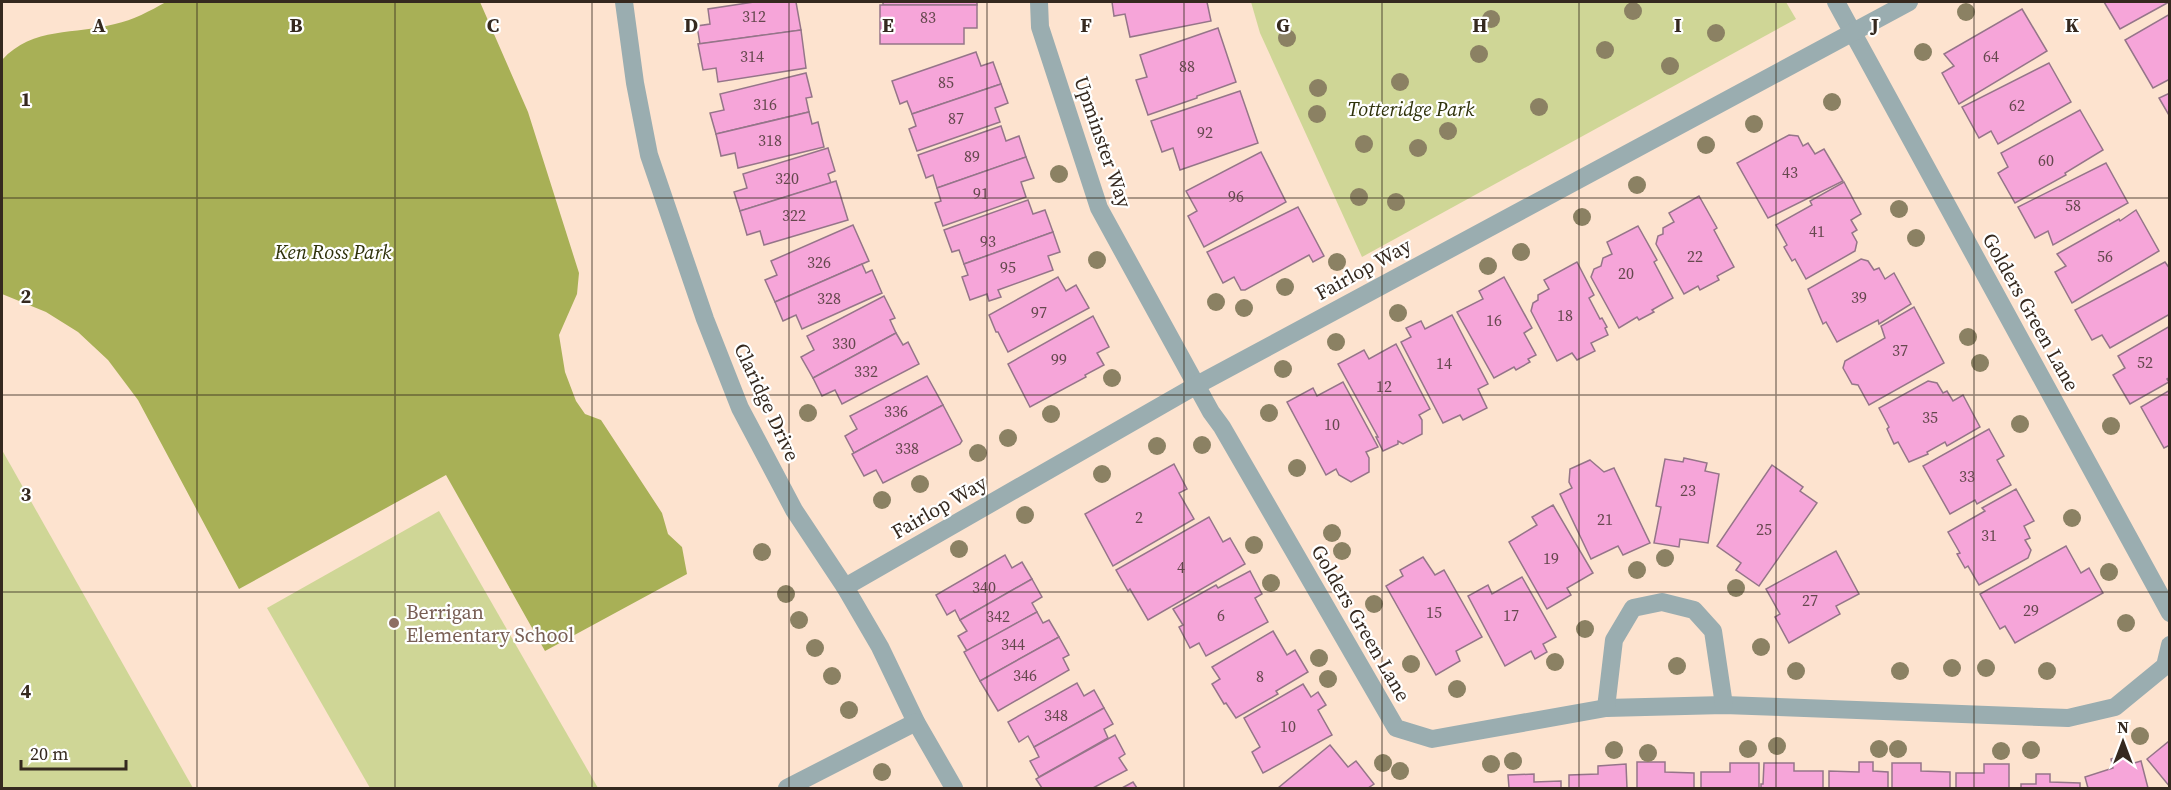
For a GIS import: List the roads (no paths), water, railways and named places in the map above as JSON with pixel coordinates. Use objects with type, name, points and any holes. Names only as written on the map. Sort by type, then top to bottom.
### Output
[{"type":"street","name":"Claridge Drive","points":[[624,2],[649,155],[705,320],[740,408],[794,510],[845,586],[880,647],[916,722],[954,789]]},
{"type":"street","name":"Upminster Way","points":[[1039,2],[1040,27],[1100,208],[1197,385]]},
{"type":"street","name":"Golders Green Lane","points":[[1836,2],[2169,614]]},
{"type":"street","name":"Fairlop Way","points":[[845,586],[1197,385],[1909,2]]},
{"type":"street","name":"Golders Green Lane","points":[[1197,385],[1396,728],[1432,739],[1606,708],[1724,705],[2068,718],[2115,707],[2165,666],[2169,645]]},
{"type":"street","points":[[1606,708],[1614,640],[1633,608],[1662,602],[1694,610],[1713,631],[1724,705]]},
{"type":"street","points":[[787,789],[916,722]]},
{"type":"place","name":"Berrigan Elementary School","points":[[394,623]]},
{"type":"park label","name":"Totteridge Park","points":[[1411,109]]},
{"type":"park label","name":"Ken Ross Park","points":[[333,252]]}]
